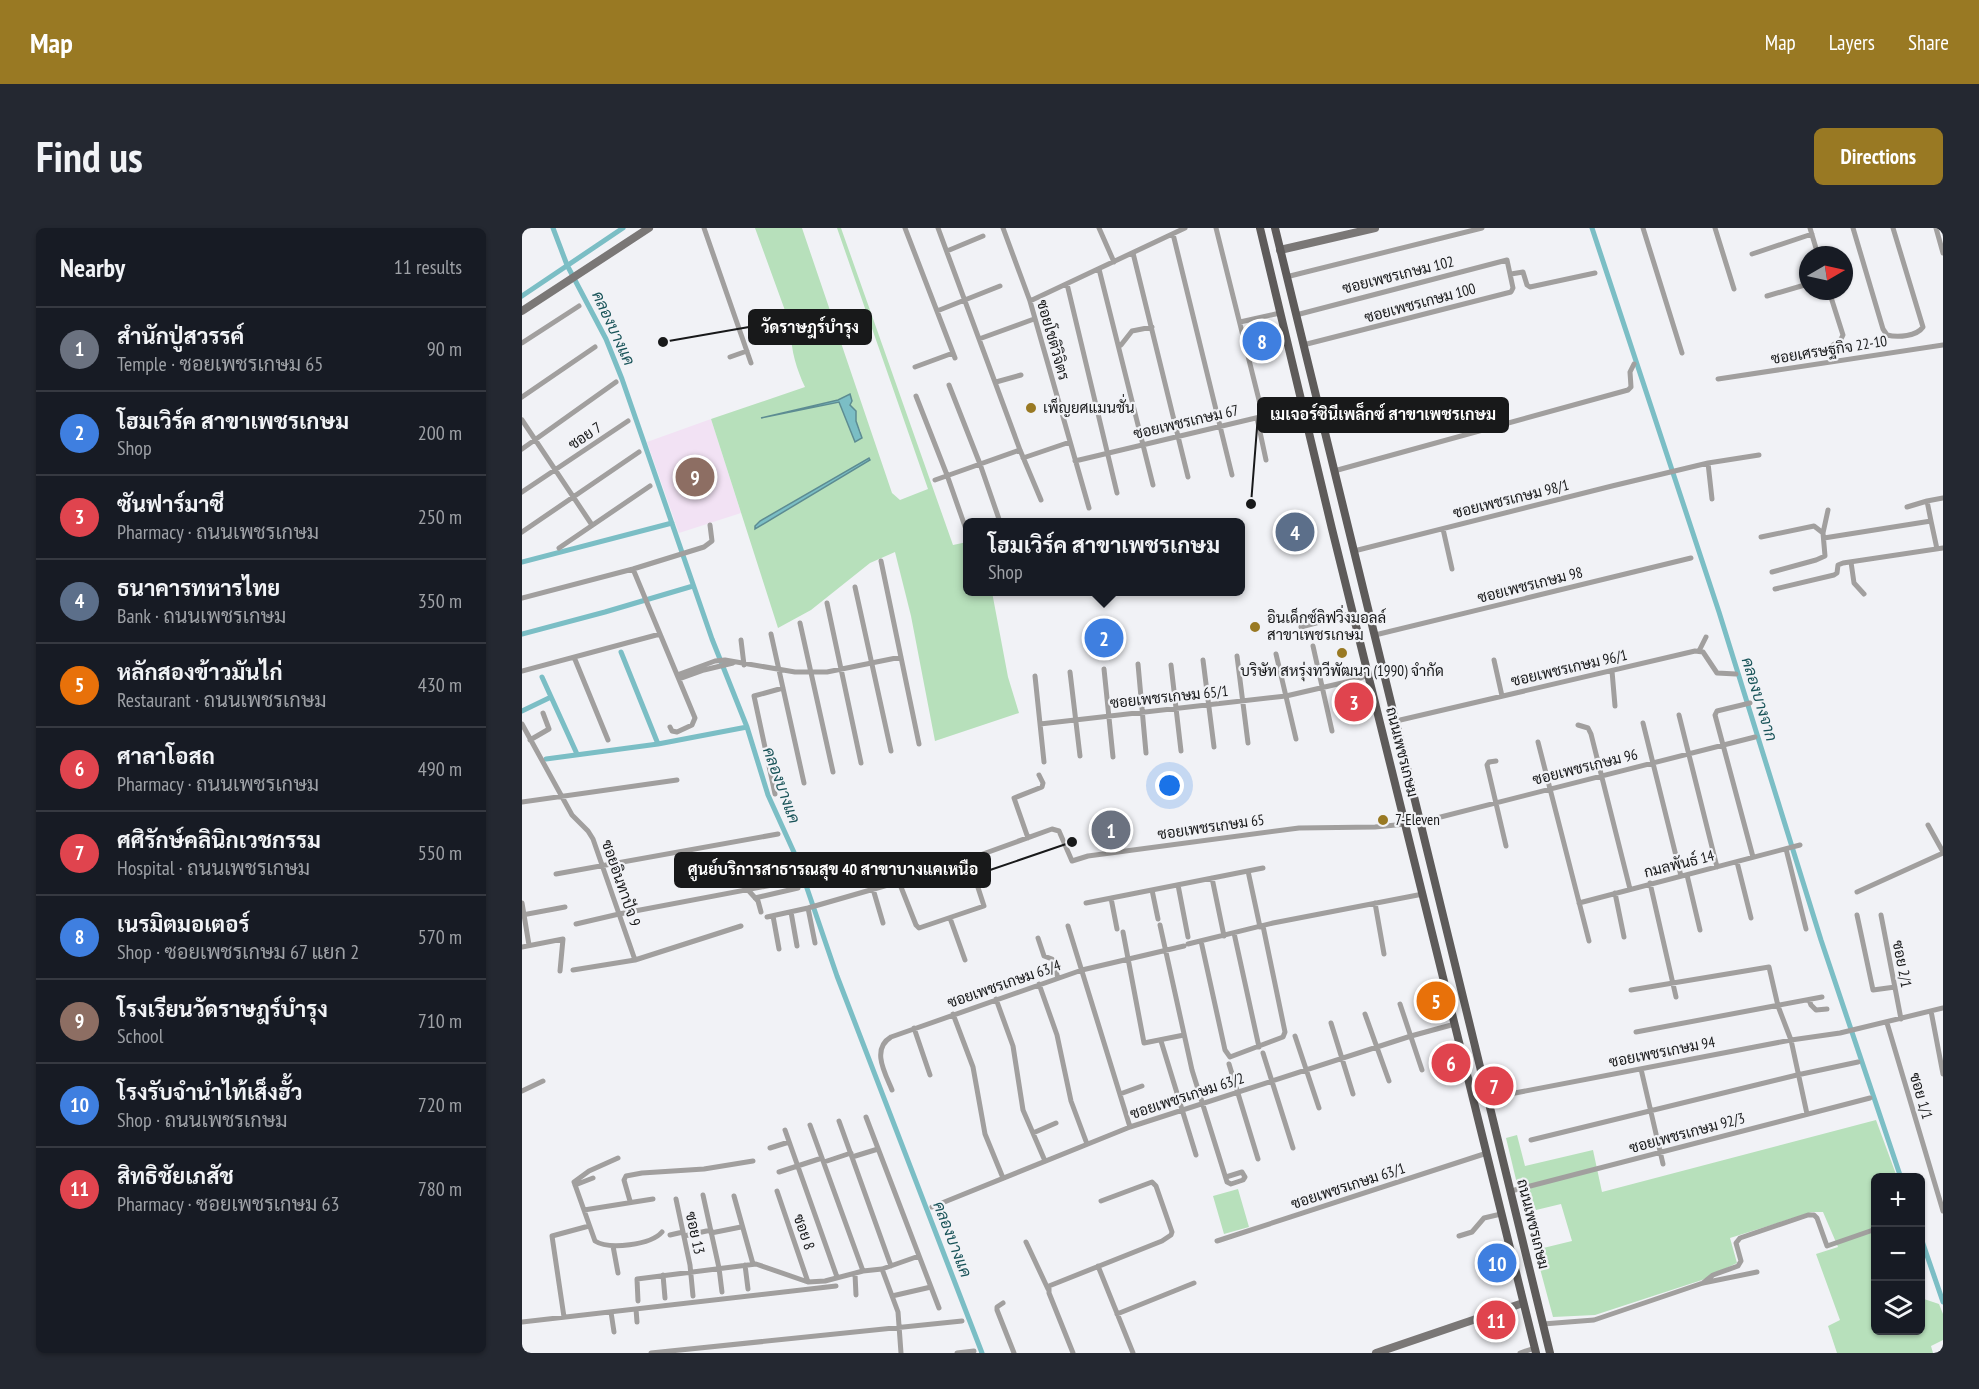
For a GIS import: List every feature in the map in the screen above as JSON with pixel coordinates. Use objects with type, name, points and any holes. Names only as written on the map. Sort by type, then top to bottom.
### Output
[{"type":"main road","name":"ถนนเพชรเกษม","points":[[1260,228],[1535,1351]]},
{"type":"main road","name":"ถนนเพชรเกษม","points":[[1275,228],[1550,1353]]},
{"type":"main road","points":[[1266,254],[1280,250]]},
{"type":"main road","points":[[1357,627],[1362,630],[1368,629],[1372,621]]},
{"type":"main road","points":[[1365,658],[1369,647],[1378,647]]},
{"type":"main road","points":[[1473,1095],[1488,1095]]},
{"type":"street","points":[[522,310],[649,228]]},
{"type":"street","points":[[704,228],[752,363]]},
{"type":"street","points":[[905,228],[954,356],[915,367]]},
{"type":"street","points":[[938,228],[1023,458],[1041,500]]},
{"type":"street","name":"ซอยโชติวิจิตร","points":[[1003,228],[1030,301],[1089,508]]},
{"type":"street","points":[[1099,228],[1114,262]]},
{"type":"street","points":[[1030,301],[1185,228]]},
{"type":"street","points":[[1216,228],[1240,322],[1260,417],[1266,460]]},
{"type":"street","points":[[1280,250],[1375,228]]},
{"type":"street","points":[[1286,277],[1479,228]]},
{"type":"street","points":[[1643,228],[1682,354]]},
{"type":"street","points":[[1715,228],[1734,289]]},
{"type":"street","points":[[1853,228],[1885,333],[1891,336],[1906,335],[1920,331],[1923,327],[1893,228]]},
{"type":"street","points":[[1936,228],[1943,253]]},
{"type":"street","points":[[1752,254],[1811,231],[1815,246]]},
{"type":"street","points":[[1173,234],[1232,475]]},
{"type":"street","points":[[947,251],[983,236]]},
{"type":"street","points":[[1133,253],[1188,477]]},
{"type":"street","name":"ซอยเพชรเกษม 102","points":[[1296,315],[1507,260],[1511,274]]},
{"type":"street","points":[[1100,269],[1153,485]]},
{"type":"street","points":[[1511,274],[1523,272],[1527,285],[1530,287],[1595,273]]},
{"type":"street","name":"ซอยเพชรเกษม 100","points":[[1303,345],[1511,291],[1513,288],[1511,274]]},
{"type":"street","points":[[1067,284],[1117,493]]},
{"type":"street","points":[[937,311],[1000,286]]},
{"type":"street","points":[[1767,296],[1799,287]]},
{"type":"street","points":[[1832,300],[1843,335],[1840,341],[1833,345]]},
{"type":"street","points":[[522,343],[579,306]]},
{"type":"street","points":[[1240,322],[1280,313]]},
{"type":"street","points":[[979,339],[1034,319]]},
{"type":"street","points":[[1121,345],[1132,331],[1152,327]]},
{"type":"street","name":"ซอยเศรษฐกิจ 22-10","points":[[1718,379],[1943,345]]},
{"type":"street","points":[[522,397],[595,347]]},
{"type":"street","points":[[730,357],[747,351]]},
{"type":"street","points":[[1334,471],[1628,390],[1631,387],[1630,372],[1634,364]]},
{"type":"street","points":[[996,382],[1021,375]]},
{"type":"street","points":[[522,449],[616,382]]},
{"type":"street","points":[[949,385],[999,518]]},
{"type":"street","points":[[916,396],[948,475],[963,521]]},
{"type":"street","name":"ซอยเพชรเกษม 67","points":[[1075,461],[1302,407]]},
{"type":"street","points":[[522,420],[592,525]]},
{"type":"street","name":"ซอย 7","points":[[556,471],[628,421]]},
{"type":"street","points":[[1023,458],[1070,442]]},
{"type":"street","points":[[935,480],[1020,450]]},
{"type":"street","points":[[522,532],[639,452]]},
{"type":"street","name":"ซอยเพชรเกษม 98/1","points":[[1354,551],[1673,471],[1759,455]]},
{"type":"street","points":[[1708,463],[1712,499]]},
{"type":"street","points":[[522,492],[556,471]]},
{"type":"street","points":[[559,548],[650,486]]},
{"type":"street","points":[[1907,507],[1943,498]]},
{"type":"street","points":[[1775,590],[1834,575],[1837,573],[1838,565],[1940,548],[1927,501]]},
{"type":"street","points":[[1772,572],[1822,558],[1826,552],[1823,536],[1827,510]]},
{"type":"street","points":[[1823,536],[1931,521]]},
{"type":"street","points":[[522,598],[633,569],[704,547],[712,541],[710,525]]},
{"type":"street","points":[[1761,537],[1814,526],[1823,536]]},
{"type":"street","points":[[1443,529],[1452,569]]},
{"type":"street","name":"ซอยเพชรเกษม 98","points":[[1375,635],[1691,558]]},
{"type":"street","points":[[881,561],[919,744]]},
{"type":"street","points":[[1851,562],[1854,583],[1864,594]]},
{"type":"street","points":[[633,569],[695,720],[692,725],[677,732],[672,731],[670,727]]},
{"type":"street","points":[[855,587],[891,751]]},
{"type":"street","points":[[827,603],[861,763]]},
{"type":"street","points":[[1301,627],[1353,613]]},
{"type":"street","points":[[800,623],[833,772]]},
{"type":"street","points":[[522,671],[660,634]]},
{"type":"street","points":[[771,634],[804,783]]},
{"type":"street","points":[[1706,637],[1699,651],[1705,655],[1714,672],[1736,674]]},
{"type":"street","points":[[741,639],[744,665]]},
{"type":"street","points":[[1313,646],[1332,731]]},
{"type":"street","name":"ซอยเพชรเกษม 96/1","points":[[1396,721],[1699,651]]},
{"type":"street","points":[[1276,654],[1296,739]]},
{"type":"street","points":[[1237,656],[1248,743]]},
{"type":"street","points":[[574,657],[608,740]]},
{"type":"street","points":[[678,677],[703,667],[725,663],[811,672],[842,670],[901,657]]},
{"type":"street","points":[[1203,660],[1214,747]]},
{"type":"street","points":[[1494,660],[1502,696]]},
{"type":"street","points":[[1138,664],[1146,753]]},
{"type":"street","points":[[1171,665],[1180,751]]},
{"type":"street","points":[[1104,669],[1113,757]]},
{"type":"street","points":[[1611,671],[1615,706]]},
{"type":"street","points":[[1070,672],[1080,756]]},
{"type":"street","name":"ซอยเพชรเกษม 65/1","points":[[1040,724],[1286,696],[1369,675]]},
{"type":"street","points":[[1035,676],[1044,762]]},
{"type":"street","points":[[775,794],[754,696],[783,688]]},
{"type":"street","points":[[1750,703],[1716,712],[1753,857]]},
{"type":"street","points":[[530,740],[549,729],[543,713]]},
{"type":"street","points":[[1679,715],[1717,867]]},
{"type":"street","points":[[1643,723],[1700,930]]},
{"type":"street","name":"ซอยอินทาปัจ 9","points":[[522,724],[572,815],[591,834],[635,960]]},
{"type":"street","points":[[1578,725],[1590,731],[1630,889]]},
{"type":"street","name":"ซอยเพชรเกษม 96","points":[[1421,822],[1755,737]]},
{"type":"street","points":[[1538,742],[1589,941]]},
{"type":"street","points":[[1496,761],[1489,762],[1487,765],[1506,846]]},
{"type":"street","points":[[1028,838],[1014,798],[1042,787],[1040,776]]},
{"type":"street","points":[[522,802],[677,780]]},
{"type":"street","name":"ซอยเพชรเกษม 65","points":[[767,915],[808,908],[900,882],[969,860],[1052,829],[1057,830],[1072,861],[1088,856],[1299,828],[1375,827],[1406,824]]},
{"type":"street","points":[[1857,892],[1943,852],[1928,825]]},
{"type":"street","points":[[556,874],[778,834]]},
{"type":"street","points":[[1936,839],[1943,834]]},
{"type":"street","name":"กมลพันธ์ 14","points":[[1578,903],[1800,845]]},
{"type":"street","points":[[1786,849],[1806,928]]},
{"type":"street","points":[[900,882],[917,927],[950,918],[984,906],[969,860]]},
{"type":"street","points":[[1737,862],[1751,918]]},
{"type":"street","points":[[1086,903],[1263,868]]},
{"type":"street","points":[[1202,940],[1226,1053],[1230,1057],[1283,1037],[1285,1032],[1248,871]]},
{"type":"street","points":[[1212,878],[1224,936]]},
{"type":"street","points":[[1650,883],[1676,997]]},
{"type":"street","points":[[576,924],[772,885]]},
{"type":"street","points":[[1178,885],[1188,937]]},
{"type":"street","points":[[755,898],[798,888]]},
{"type":"street","points":[[873,889],[883,923]]},
{"type":"street","points":[[748,890],[758,900],[767,915],[779,949]]},
{"type":"street","points":[[1152,890],[1201,1104],[1226,1177]]},
{"type":"street","points":[[1615,893],[1624,937]]},
{"type":"street","name":"ซอยเพชรเกษม 63/4","points":[[892,1090],[881,1062],[881,1047],[891,1037],[914,1028],[1082,970],[1261,926],[1423,894]]},
{"type":"street","points":[[1111,898],[1128,959],[1144,1043],[1184,1035]]},
{"type":"street","points":[[522,903],[529,945]]},
{"type":"street","points":[[1375,903],[1384,954]]},
{"type":"street","points":[[523,915],[565,907]]},
{"type":"street","points":[[808,908],[814,943]]},
{"type":"street","points":[[791,912],[796,946]]},
{"type":"street","points":[[1857,915],[1873,990],[1894,987]]},
{"type":"street","name":"ซอย 2/1","points":[[1881,915],[1901,1018]]},
{"type":"street","points":[[950,918],[964,960]]},
{"type":"street","points":[[573,970],[635,960],[741,926]]},
{"type":"street","points":[[1068,926],[1130,1127]]},
{"type":"street","points":[[1234,933],[1259,1047]]},
{"type":"street","points":[[1038,938],[1044,956],[1052,959],[1058,978]]},
{"type":"street","points":[[522,947],[563,939],[560,971]]},
{"type":"street","points":[[1631,990],[1769,967],[1778,1006],[1791,1040],[1807,1114]]},
{"type":"street","points":[[1039,984],[1057,1035],[1071,1101],[1087,1144]]},
{"type":"street","points":[[1636,1032],[1822,997]]},
{"type":"street","points":[[996,999],[1013,1046],[1023,1110],[1045,1161]]},
{"type":"street","points":[[1809,1000],[1816,1010],[1827,1009]]},
{"type":"street","points":[[1400,1004],[1422,1070]]},
{"type":"street","name":"ซอยเพชรเกษม 94","points":[[1488,1095],[1840,1033],[1943,1008]]},
{"type":"street","points":[[1931,1011],[1943,1074]]},
{"type":"street","points":[[953,1014],[973,1067],[985,1134],[1003,1178]]},
{"type":"street","points":[[1365,1014],[1389,1082]]},
{"type":"street","points":[[1330,1023],[1353,1094]]},
{"type":"street","name":"ซอย 1/1","points":[[1887,1023],[1943,1211]]},
{"type":"street","name":"ซอยเพชรเกษม 63/2","points":[[932,1207],[1130,1127],[1376,1047],[1455,1024]]},
{"type":"street","points":[[914,1028],[930,1075]]},
{"type":"street","points":[[1295,1036],[1319,1108]]},
{"type":"street","points":[[1161,1041],[1196,1155]]},
{"type":"street","points":[[1263,1053],[1293,1148]]},
{"type":"street","points":[[1531,1140],[1858,1062]]},
{"type":"street","points":[[1229,1064],[1258,1159]]},
{"type":"street","points":[[1641,1068],[1663,1164]]},
{"type":"street","points":[[522,1091],[543,1082]]},
{"type":"street","points":[[1120,1094],[1142,1086]]},
{"type":"street","name":"ซอยเพชรเกษม 92/3","points":[[1511,1191],[1870,1098]]},
{"type":"street","points":[[866,1118],[939,1308]]},
{"type":"street","points":[[839,1121],[891,1266]]},
{"type":"street","points":[[1033,1133],[1056,1123]]},
{"type":"street","points":[[810,1125],[863,1271]]},
{"type":"street","points":[[785,1131],[837,1277]]},
{"type":"street","points":[[770,1148],[789,1142]]},
{"type":"street","points":[[779,1173],[823,1160],[878,1149]]},
{"type":"street","name":"ซอยเพชรเกษม 63/1","points":[[1217,1241],[1487,1153]]},
{"type":"street","points":[[618,1158],[574,1182],[595,1241],[613,1246],[653,1239],[662,1232]]},
{"type":"street","points":[[630,1201],[624,1180],[626,1176],[704,1169],[753,1161]]},
{"type":"street","points":[[575,1185],[593,1178]]},
{"type":"street","points":[[1048,1289],[1051,1284],[1162,1242],[1171,1235],[1172,1232],[1156,1186],[1152,1182],[1101,1201]]},
{"type":"street","name":"ซอย 8","points":[[777,1191],[808,1282]]},
{"type":"street","points":[[703,1195],[722,1292]]},
{"type":"street","points":[[734,1196],[753,1264]]},
{"type":"street","points":[[584,1210],[653,1199]]},
{"type":"street","name":"ซอย 13","points":[[676,1199],[691,1272],[693,1296]]},
{"type":"street","points":[[1459,1236],[1472,1232],[1484,1218],[1501,1214]]},
{"type":"street","points":[[1703,1283],[1713,1275],[1738,1266],[1741,1261],[1736,1243],[1740,1238],[1808,1215],[1814,1215],[1817,1218],[1827,1246],[1871,1230]]},
{"type":"street","points":[[564,1317],[552,1236],[589,1226]]},
{"type":"street","points":[[670,1235],[741,1227]]},
{"type":"street","points":[[1026,1242],[1048,1289],[1073,1353]]},
{"type":"street","points":[[613,1246],[618,1273]]},
{"type":"street","points":[[638,1301],[636,1280],[663,1275],[762,1264],[808,1282],[882,1269],[919,1256]]},
{"type":"street","points":[[745,1265],[748,1289]]},
{"type":"street","points":[[1098,1266],[1133,1353]]},
{"type":"street","points":[[882,1269],[898,1312],[902,1353]]},
{"type":"street","points":[[1544,1324],[1594,1320],[1703,1283],[1757,1272]]},
{"type":"street","points":[[855,1274],[856,1295]]},
{"type":"street","points":[[663,1275],[665,1298]]},
{"type":"street","points":[[1118,1314],[1194,1283]]},
{"type":"street","points":[[522,1322],[836,1286]]},
{"type":"street","points":[[892,1296],[931,1287]]},
{"type":"street","points":[[1380,1352],[1523,1303]]},
{"type":"street","points":[[1003,1304],[998,1305],[997,1310],[1014,1353]]},
{"type":"street","points":[[636,1309],[637,1322]]},
{"type":"street","points":[[611,1312],[614,1332]]},
{"type":"street","points":[[651,1353],[962,1321]]},
{"type":"street","points":[[957,1353],[974,1351]]},
{"type":"street","points":[[1520,1353],[1535,1351]]},
{"type":"shaded area","points":[[711,419],[741,513],[679,533],[647,442]]},
{"type":"green space","points":[[755,228],[802,228],[892,493],[900,500],[928,489],[837,228],[841,228],[953,545],[963,543],[963,596],[993,596],[1008,677],[1019,713],[935,741],[911,616],[895,552],[870,563],[811,610],[778,628],[711,419],[805,387],[794,357],[791,327]],"holes":[[[850,394],[850,405],[856,411],[856,421],[861,432],[855,441],[839,402],[781,413],[838,400]]]},
{"type":"green space","points":[[1876,1120],[1896,1173],[1871,1173],[1871,1335],[1925,1335],[1925,1299],[1939,1304],[1943,1314],[1943,1340],[1931,1346],[1933,1353],[1837,1353],[1828,1326],[1840,1320],[1816,1254],[1838,1247],[1823,1212],[1812,1212],[1730,1238],[1737,1263],[1702,1280],[1595,1315],[1553,1317],[1535,1250],[1572,1241],[1561,1204],[1536,1210],[1529,1191],[1519,1192],[1506,1138],[1517,1135],[1525,1166],[1593,1150],[1602,1192]]},
{"type":"green space","points":[[1238,1189],[1249,1227],[1224,1234],[1213,1196]]},
{"type":"water","points":[[850,394],[852,401],[850,405],[856,411],[856,421],[862,438],[855,442],[839,402],[761,418],[838,400]]},
{"type":"water","points":[[869,458],[870,460],[755,529],[760,521]]},
{"type":"waterway","name":"คลองบางแค","points":[[553,228],[567,265],[606,339],[622,379],[712,639],[747,727],[768,795],[797,859],[837,976],[982,1353]]},
{"type":"waterway","points":[[522,296],[623,228]]},
{"type":"waterway","name":"คลองบางจาก","points":[[1592,228],[1719,612],[1821,940],[1899,1173]]},
{"type":"waterway","points":[[522,562],[672,523]]},
{"type":"waterway","points":[[522,634],[693,586]]},
{"type":"waterway","points":[[621,652],[658,744]]},
{"type":"waterway","points":[[542,677],[577,754]]},
{"type":"waterway","points":[[522,711],[551,697]]},
{"type":"waterway","points":[[546,759],[658,744],[747,727]]},
{"type":"waterway","name":"คลองบางจาก","points":[[1925,1250],[1943,1302]]},
{"type":"place","name":"เนรมิตมอเตอร์","points":[[1262,341]]},
{"type":"place","name":"วัดราษฎร์บำรุง","points":[[663,342]]},
{"type":"place","name":"เพ็ญยศแมนชั่น","points":[[1031,408]]},
{"type":"place","name":"โรงเรียนวัดราษฎร์บำรุง","points":[[695,477]]},
{"type":"place","name":"เมเจอร์ซินีเพล็กซ์ สาขาเพชรเกษม","points":[[1251,504]]},
{"type":"place","name":"ธนาคารทหารไทย","points":[[1295,532]]},
{"type":"place","name":"อินเด็กซ์ลิฟวิ่งมอลล์ สาขาเพชรเกษม","points":[[1255,627]]},
{"type":"place","name":"โฮมเวิร์ค สาขาเพชรเกษม","points":[[1104,638]]},
{"type":"place","name":"บริษัท สหรุ่งทวีพัฒนา (1990) จำกัด","points":[[1342,653]]},
{"type":"place","name":"ซันฟาร์มาซี","points":[[1354,702]]},
{"type":"place","name":"7-Eleven","points":[[1383,820]]},
{"type":"place","name":"สำนักปู่สวรรค์","points":[[1111,830]]},
{"type":"place","name":"ศูนย์บริการสาธารณสุข 40 สาขาบางแคเหนือ","points":[[1072,842]]},
{"type":"place","name":"หลักสองข้าวมันไก่","points":[[1436,1001]]},
{"type":"place","name":"ศาลาโอสถ","points":[[1451,1063]]},
{"type":"place","name":"ศศิรักษ์คลินิกเวชกรรม","points":[[1494,1086]]},
{"type":"place","name":"โรงรับจำนำไท้เส็งฮั้ว","points":[[1497,1263]]},
{"type":"place","name":"สิทธิชัยเภสัช","points":[[1496,1320]]}]
